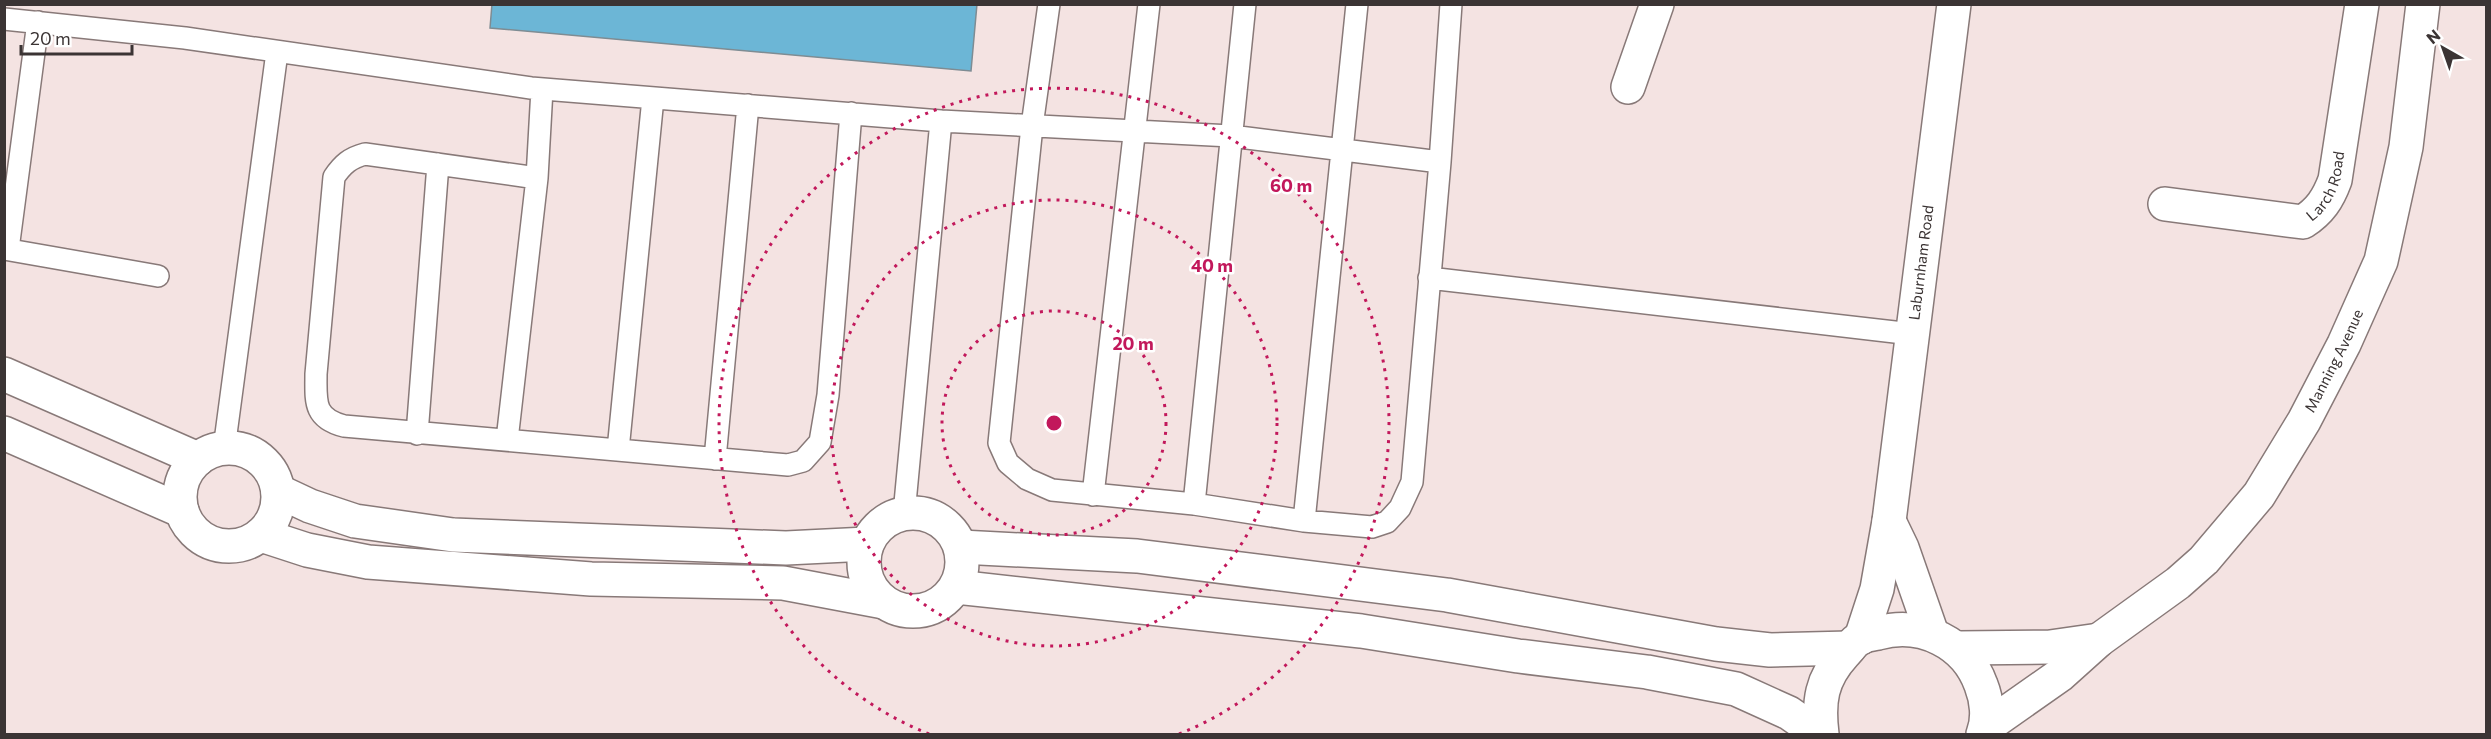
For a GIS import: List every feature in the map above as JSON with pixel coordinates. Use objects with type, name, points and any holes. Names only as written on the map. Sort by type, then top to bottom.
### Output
[{"type":"street","points":[[1628,87],[1657,4]]},
{"type":"street","name":"Laburnham Road","points":[[1820,735],[1819,711],[1823,685],[1836,662],[1855,643],[1877,590],[1889,521],[1954,4]]},
{"type":"street","name":"Larch Road","points":[[2164,204],[2303,222],[2317,213],[2328,199],[2335,180],[2362,4]]},
{"type":"street","name":"Manning Avenue","points":[[1985,731],[2060,675],[2099,640],[2195,568],[2259,495],[2304,421],[2344,344],[2382,261],[2406,147],[2423,4]]},
{"type":"street","points":[[4,374],[211,454]]},
{"type":"street","points":[[4,432],[182,511]]},
{"type":"street","points":[[242,450],[260,459],[275,479],[278,508],[272,522],[261,535],[247,544],[231,547],[215,545],[200,538],[189,526],[182,511],[180,497],[182,483],[188,470],[211,454],[242,450]]},
{"type":"street","points":[[278,491],[310,506],[356,521],[453,536],[786,548],[867,544]]},
{"type":"street","points":[[261,535],[307,550],[368,562],[591,579],[783,583],[884,602],[899,609],[915,611],[938,603],[956,587],[961,574],[963,561],[961,547],[945,523],[932,515],[903,513],[888,519],[876,529],[867,544],[864,560],[866,576],[873,590],[884,602]]},
{"type":"street","points":[[1889,521],[1945,641],[1976,671],[1986,698],[1985,731]]},
{"type":"street","name":"Manning Avenue","points":[[961,547],[1137,556],[1447,595],[1716,645],[1770,650],[1855,643],[1889,630],[1911,629],[1945,641],[2050,647],[2099,640]]},
{"type":"street","points":[[956,587],[1361,631],[1518,656],[1647,672],[1736,689],[1789,713],[1820,735]]},
{"type":"lane","points":[[1049,4],[1032,126],[999,443],[1008,463],[1026,479],[1052,490],[1194,504],[1304,521],[1372,527],[1387,522],[1400,508],[1412,482],[1440,162],[1451,4]]},
{"type":"lane","points":[[1093,495],[1149,4]]},
{"type":"lane","points":[[1194,504],[1245,4]]},
{"type":"lane","points":[[1304,521],[1357,4]]},
{"type":"lane","points":[[4,19],[185,38],[542,89],[941,121],[1231,136],[1440,162]]},
{"type":"lane","points":[[38,22],[6,249],[158,276]]},
{"type":"lane","points":[[211,454],[277,52]]},
{"type":"lane","points":[[507,440],[537,178],[542,89]]},
{"type":"lane","points":[[618,450],[653,98]]},
{"type":"lane","points":[[716,459],[748,105]]},
{"type":"lane","points":[[537,178],[365,154],[351,158],[342,165],[334,177],[317,362],[316,403],[321,413],[329,420],[344,426],[788,465],[803,461],[820,442],[828,395],[851,113]]},
{"type":"lane","points":[[903,513],[941,121]]},
{"type":"lane","points":[[417,434],[438,164]]},
{"type":"lane","points":[[1429,278],[1912,334]]},
{"type":"building","points":[[492,4],[977,4],[971,71],[490,28]]}]
